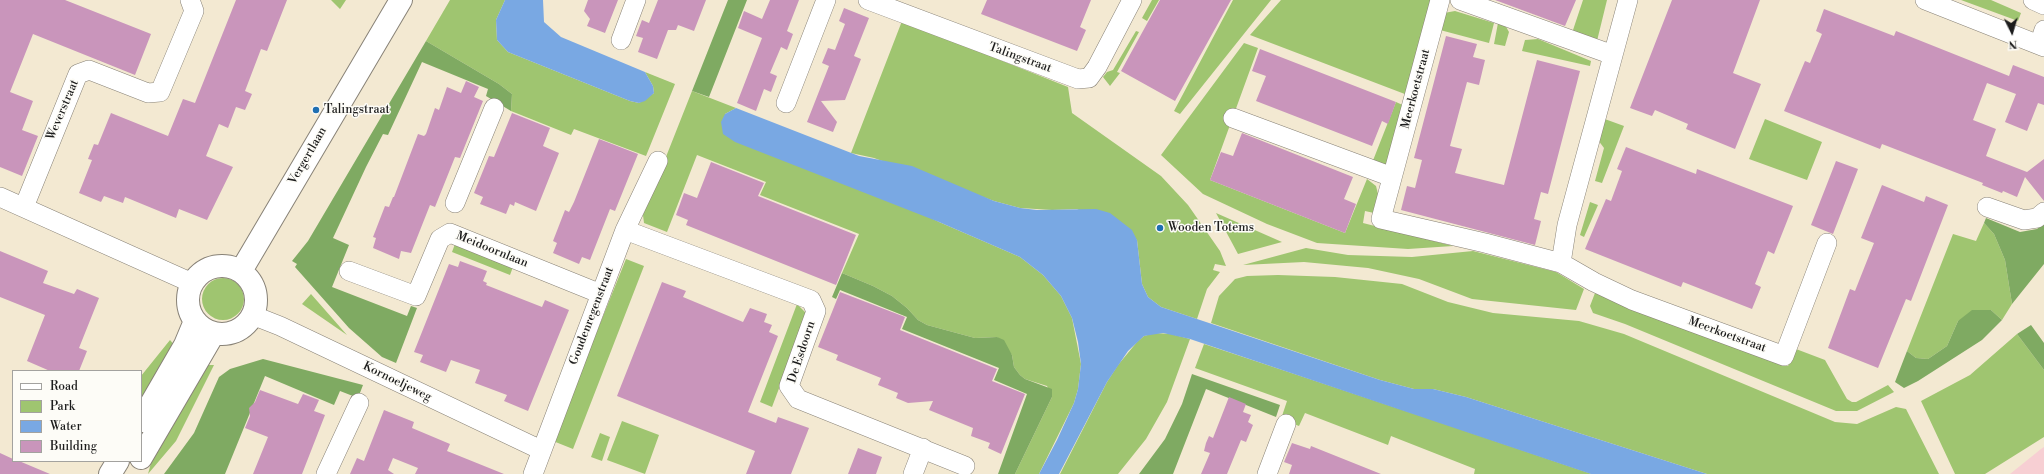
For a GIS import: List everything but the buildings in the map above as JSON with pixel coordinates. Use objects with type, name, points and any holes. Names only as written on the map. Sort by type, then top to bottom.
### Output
[{"type":"street","name":"Weverstraat","points":[[24,207],[78,74],[89,70],[148,94],[160,92],[194,11],[190,0]]},
{"type":"street","name":"Vergertlaan","points":[[242,271],[400,0]]},
{"type":"street","points":[[621,40],[636,0]]},
{"type":"street","points":[[786,103],[826,0]]},
{"type":"street","name":"Talingstraat","points":[[868,0],[1078,80],[1089,78],[1097,67],[1132,0]]},
{"type":"street","name":"Meerkoetstraat","points":[[1440,0],[1380,219],[1561,263],[1594,282],[1632,300],[1784,356],[1827,243]]},
{"type":"street","points":[[1460,0],[1612,55]]},
{"type":"street","points":[[1561,263],[1567,225],[1628,0]]},
{"type":"street","points":[[1925,0],[2042,41]]},
{"type":"street","points":[[2033,0],[2044,5]]},
{"type":"street","points":[[455,203],[494,108]]},
{"type":"street","points":[[1232,118],[1392,177]]},
{"type":"street","name":"Goudenregenstraat","points":[[533,474],[625,230],[658,161]]},
{"type":"street","points":[[0,197],[192,283]]},
{"type":"street","points":[[1987,207],[2024,220],[2036,218],[2044,212]]},
{"type":"street","name":"De Esdoorn","points":[[625,230],[811,300],[816,311],[789,386],[798,399],[965,466]]},
{"type":"street","name":"Meidoornlaan","points":[[349,271],[416,296],[440,239],[450,233],[601,294]]},
{"type":"street","points":[[222,266],[242,271],[249,280],[255,292],[256,303],[252,315],[245,325],[227,333],[214,333],[202,328],[195,321],[189,310],[188,298],[192,283],[199,274],[208,268],[222,266]]},
{"type":"street","name":"Kornoeljeweg","points":[[252,315],[280,326],[541,450]]},
{"type":"street","points":[[142,419],[185,346],[195,321]]},
{"type":"street","points":[[142,456],[214,333]]},
{"type":"street","points":[[326,474],[359,403]]},
{"type":"street","points":[[1267,474],[1286,424]]},
{"type":"street","points":[[913,474],[923,448]]},
{"type":"street","points":[[110,474],[117,462]]},
{"type":"street","points":[[132,474],[138,462]]},
{"type":"shaded area","points":[[2044,447],[2044,474],[2010,474],[2041,449]]},
{"type":"green space","points":[[331,0],[346,0],[340,9]]},
{"type":"green space","points":[[450,0],[505,0],[496,20],[497,40],[508,52],[630,101],[639,103],[654,93],[653,86],[645,72],[675,84],[646,156],[574,129],[571,135],[511,111],[512,94],[499,84],[426,41]]},
{"type":"green space","points":[[728,0],[747,0],[709,97],[692,91]]},
{"type":"green space","points":[[1152,0],[1159,0],[1147,21],[1142,18]]},
{"type":"green space","points":[[1233,0],[1271,0],[1180,114],[1174,111]]},
{"type":"green space","points":[[1281,0],[1432,0],[1410,96],[1250,35]]},
{"type":"green space","points":[[1583,0],[1607,0],[1596,45],[1571,36]]},
{"type":"green space","points":[[1961,0],[1991,0],[2021,13],[2018,21]]},
{"type":"green space","points":[[1455,11],[1494,23],[1489,43],[1440,30],[1444,13]]},
{"type":"green space","points":[[902,21],[1068,87],[1072,113],[1161,176],[1188,205],[1220,251],[1226,266],[1215,264],[1213,270],[1220,272],[1207,289],[1197,319],[1161,307],[1148,297],[1142,284],[1137,240],[1077,209],[1052,210],[1020,208],[994,201],[874,158],[851,153]]},
{"type":"green space","points":[[1498,23],[1505,25],[1509,32],[1505,46],[1494,44]]},
{"type":"green space","points":[[1136,31],[1139,32],[1117,72],[1120,73],[1110,86],[1103,77],[1107,72],[1113,70]]},
{"type":"green space","points":[[1538,39],[1591,61],[1590,66],[1522,51],[1525,40]]},
{"type":"green space","points":[[426,41],[499,84],[512,94],[511,111],[486,96],[488,89],[422,62],[388,135],[383,134],[333,238],[349,245],[332,287],[407,316],[411,306],[417,308],[396,363],[382,357],[349,328],[295,267],[297,264],[292,261],[308,241]]},
{"type":"green space","points":[[1244,43],[1258,48],[1210,180],[1345,233],[1367,179],[1376,186],[1378,194],[1374,213],[1365,211],[1363,223],[1453,246],[1408,249],[1317,243],[1267,224],[1203,194],[1161,155]]},
{"type":"green space","points":[[692,91],[736,108],[725,114],[939,222],[1020,257],[1043,275],[1061,296],[1072,318],[1081,364],[1078,389],[1074,403],[1039,474],[1015,474],[1052,397],[1047,386],[1025,379],[1020,375],[1014,367],[1012,355],[997,337],[975,338],[927,325],[918,320],[907,308],[892,296],[842,273],[859,234],[760,195],[766,182],[697,155],[667,232],[644,223],[643,215]]},
{"type":"green space","points":[[1396,102],[1407,107],[1390,170],[1372,163]]},
{"type":"green space","points":[[1602,118],[1624,126],[1602,183],[1595,181],[1604,148],[1598,140]]},
{"type":"green space","points":[[1765,119],[1822,142],[1807,180],[1749,159]]},
{"type":"green space","points":[[1590,202],[1598,205],[1584,237],[1580,235]]},
{"type":"green space","points":[[1216,213],[1282,242],[1238,254]]},
{"type":"green space","points":[[1986,218],[2020,232],[2037,229],[2044,223],[2044,264],[2012,304],[2005,260],[1994,234],[1984,223]]},
{"type":"green space","points":[[1984,223],[1994,234],[2005,260],[2012,304],[2002,320],[1991,310],[1958,321],[1947,346],[1928,359],[1916,358],[1907,351],[1953,234],[1976,241]]},
{"type":"green space","points":[[455,244],[513,267],[510,275],[452,252]]},
{"type":"green space","points":[[1306,248],[1348,255],[1412,257],[1473,251],[1556,272],[1584,289],[1576,310],[1472,299],[1419,279],[1368,268],[1304,262],[1243,265]]},
{"type":"green space","points":[[626,259],[644,266],[573,449],[553,441]]},
{"type":"green space","points":[[842,273],[892,296],[907,308],[918,320],[927,325],[975,338],[997,337],[1004,340],[1012,355],[1014,367],[1020,375],[1025,379],[1052,389],[1052,397],[1015,474],[998,474],[1027,394],[994,380],[999,368],[902,329],[907,317],[840,290],[836,299],[832,297]]},
{"type":"green space","points":[[1278,275],[1335,277],[1402,284],[1448,302],[1493,313],[1579,321],[1624,334],[1835,422],[1857,424],[1896,407],[1906,409],[1939,474],[1707,474],[1466,397],[1433,389],[1414,389],[1380,380],[1211,323],[1219,296],[1235,279],[1247,276]]},
{"type":"green space","points":[[219,278],[227,278],[235,281],[241,287],[244,299],[241,311],[235,317],[227,320],[219,320],[211,317],[205,311],[202,303],[202,295],[205,287],[211,281]]},
{"type":"green space","points":[[1595,293],[1788,366],[1796,349],[1825,360],[1847,399],[1852,402],[1856,402],[1888,385],[1894,392],[1857,411],[1836,411],[1625,324],[1593,313],[1590,306]]},
{"type":"green space","points":[[311,294],[347,335],[302,304]]},
{"type":"green space","points":[[797,304],[807,314],[772,407],[760,402]]},
{"type":"green space","points":[[1972,310],[1991,310],[2002,320],[1982,340],[1918,381],[1904,388],[1895,382],[1907,351],[1916,358],[1928,359],[1947,346],[1958,321]]},
{"type":"green space","points":[[2031,325],[2044,343],[2044,370],[2017,334]]},
{"type":"green space","points":[[1155,333],[1171,334],[1190,339],[1167,402],[1146,439],[1118,474],[1060,474],[1107,382],[1118,365],[1137,342],[1144,336]]},
{"type":"green space","points":[[2017,334],[2044,370],[2044,437],[1985,474],[1955,474],[1921,401],[1970,375]]},
{"type":"green space","points":[[170,340],[177,348],[142,406],[142,375]]},
{"type":"green space","points":[[1204,344],[1592,474],[1474,474],[1475,469],[1391,436],[1388,445],[1305,413],[1299,426],[1281,419],[1287,401],[1195,368]]},
{"type":"green space","points":[[263,359],[363,385],[358,398],[340,391],[334,405],[265,376],[225,474],[164,474],[194,433],[219,377],[230,369]]},
{"type":"green space","points":[[208,365],[214,365],[176,441],[148,474],[154,452]]},
{"type":"green space","points":[[1192,374],[1280,405],[1276,417],[1206,389],[1173,474],[1139,474],[1165,439],[1182,404]]},
{"type":"green space","points":[[622,421],[659,435],[645,474],[607,460]]},
{"type":"green space","points":[[600,433],[610,437],[602,461],[591,457]]},
{"type":"water","points":[[505,0],[543,0],[544,22],[561,37],[645,72],[653,86],[654,93],[645,101],[639,103],[630,101],[508,52],[497,40],[496,20]]},
{"type":"water","points":[[736,108],[859,156],[912,166],[994,201],[1020,208],[1037,210],[1096,209],[1110,213],[1132,230],[1137,240],[1142,284],[1148,297],[1161,307],[1380,380],[1414,389],[1433,389],[1466,397],[1707,474],[1591,474],[1190,339],[1163,333],[1144,336],[1128,351],[1107,382],[1059,474],[1039,474],[1074,403],[1078,389],[1081,364],[1078,342],[1072,318],[1061,296],[1043,275],[1020,257],[939,222],[735,142],[723,134],[721,122],[725,114]]},
{"type":"place","name":"Talingstraat","points":[[316,110]]},
{"type":"place","name":"Wooden Totems","points":[[1160,228]]}]
